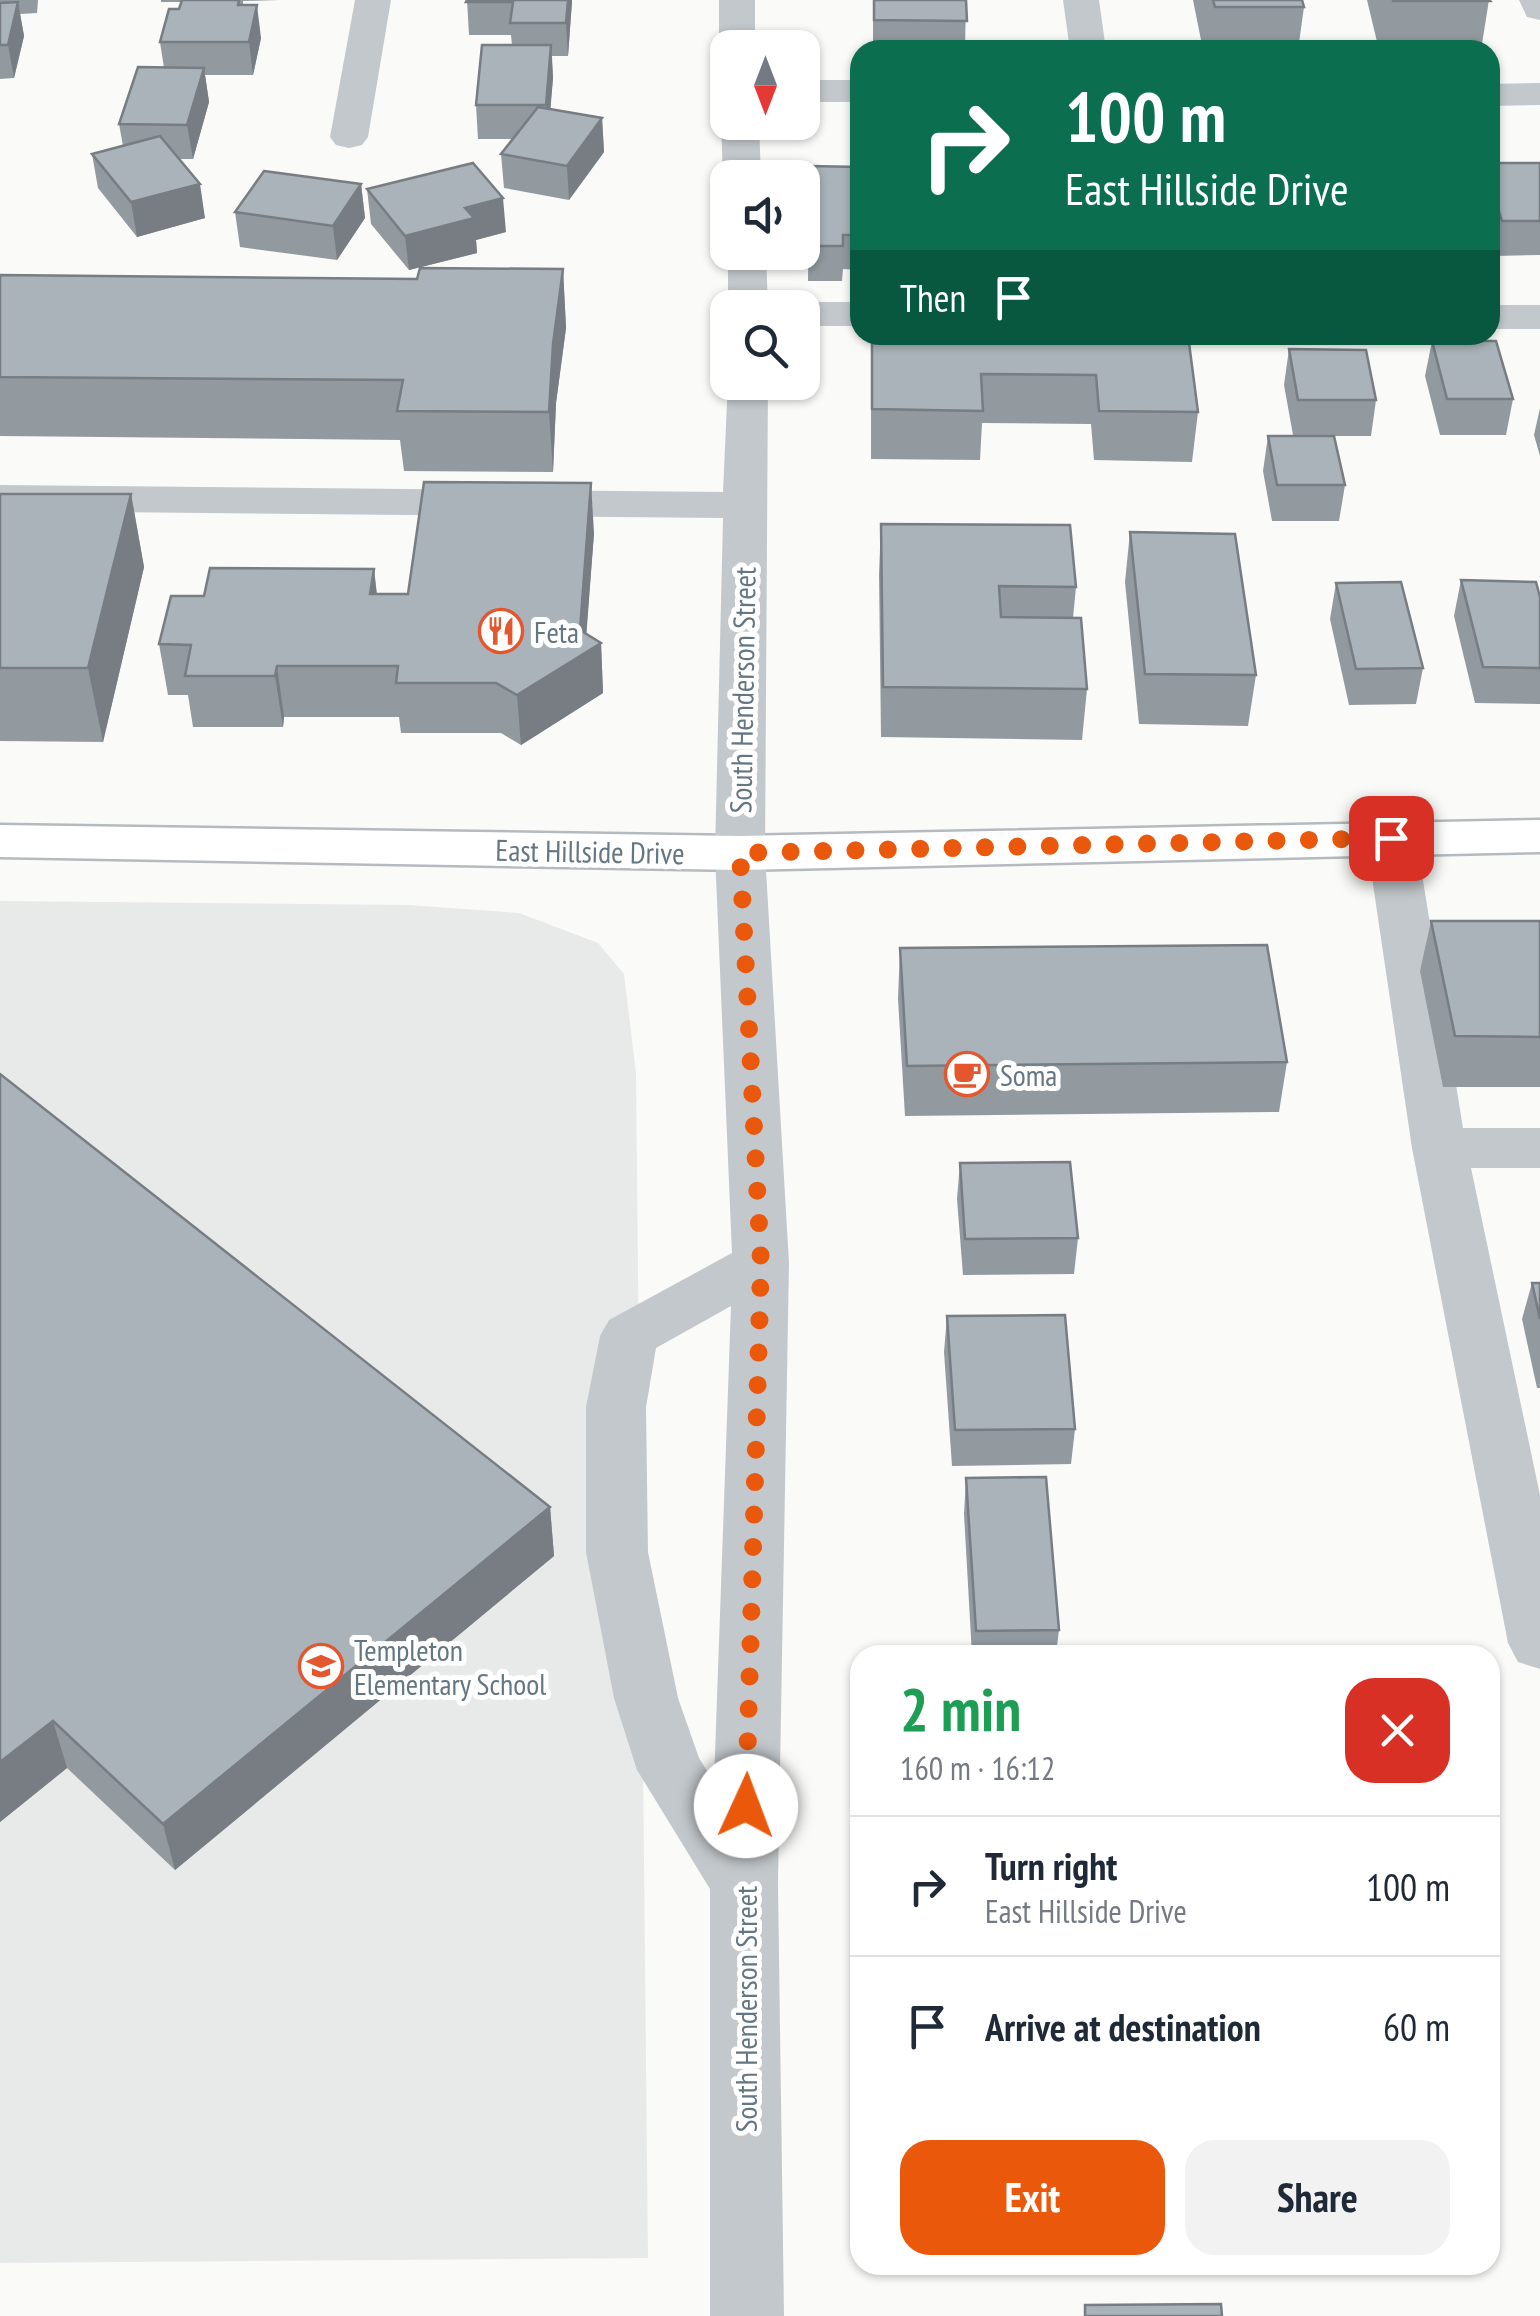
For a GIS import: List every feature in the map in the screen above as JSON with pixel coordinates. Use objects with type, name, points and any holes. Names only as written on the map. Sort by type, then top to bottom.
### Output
[{"type":"main road","name":"East Hillside Drive","points":[[0,841],[740,853],[1540,836]]},
{"type":"street","points":[[349,137],[373,0]]},
{"type":"street","points":[[736,0],[737,30]]},
{"type":"street","points":[[1081,0],[1087,40]]},
{"type":"street","points":[[1536,0],[1540,8]]},
{"type":"street","points":[[820,91],[850,91]]},
{"type":"street","points":[[1500,95],[1540,94]]},
{"type":"street","points":[[820,314],[850,314]]},
{"type":"street","points":[[1500,317],[1540,318]]},
{"type":"street","name":"South Henderson Street","points":[[747,400],[740,853],[761,1263],[744,1883],[747,2316]]},
{"type":"street","points":[[0,498],[744,505]]},
{"type":"street","points":[[1391,838],[1439,1148],[1540,1642]]},
{"type":"street","points":[[1439,1148],[1540,1148]]},
{"type":"street","points":[[744,1883],[670,1770],[646,1698],[617,1552],[616,1406],[629,1336],[761,1263]]},
{"type":"shaded area","name":"Templeton Elementary School","points":[[0,901],[408,905],[519,913],[598,943],[624,974],[636,1073],[648,2258],[0,2263]]},
{"type":"building","points":[[182,0],[239,0],[238,5],[257,5],[249,42],[160,42],[169,9],[179,9]]},
{"type":"building","points":[[467,0],[568,0],[566,23],[510,23],[513,2]]},
{"type":"building","points":[[874,0],[966,0],[967,21],[874,20]]},
{"type":"building","points":[[1213,0],[1302,0],[1304,7],[1215,7]]},
{"type":"building","points":[[1489,0],[1490,1],[1393,1]]},
{"type":"building","points":[[18,2],[8,45],[0,45],[0,3]]},
{"type":"building","points":[[482,45],[551,45],[546,105],[476,105]]},
{"type":"building","points":[[138,67],[204,68],[187,125],[119,124]]},
{"type":"building","points":[[538,107],[602,118],[567,166],[501,154]]},
{"type":"building","points":[[160,136],[200,184],[131,202],[92,154]]},
{"type":"building","points":[[473,163],[503,198],[465,208],[474,218],[405,236],[367,189]]},
{"type":"building","points":[[1500,163],[1540,163],[1540,221],[1502,221]]},
{"type":"building","points":[[820,166],[850,167],[850,235],[843,235],[843,246],[820,246]]},
{"type":"building","points":[[264,171],[361,184],[333,226],[235,212]]},
{"type":"building","points":[[420,268],[563,269],[549,412],[397,411],[403,380],[0,377],[0,275],[417,279]]},
{"type":"building","points":[[872,345],[1189,345],[1198,412],[1099,411],[1096,375],[981,374],[983,411],[872,409]]},
{"type":"building","points":[[1433,345],[1497,345],[1513,399],[1447,399]]},
{"type":"building","points":[[1289,349],[1366,350],[1376,400],[1298,400]]},
{"type":"building","points":[[1268,436],[1334,436],[1345,485],[1277,485]]},
{"type":"building","name":"Feta","points":[[424,482],[591,483],[580,630],[601,643],[517,695],[496,683],[396,683],[398,666],[277,666],[275,676],[185,676],[191,645],[159,644],[171,596],[204,596],[210,568],[374,569],[370,594],[408,594]]},
{"type":"building","points":[[0,494],[131,494],[88,668],[0,668]]},
{"type":"building","points":[[881,524],[1070,525],[1076,587],[999,586],[1001,617],[1081,618],[1087,689],[883,687]]},
{"type":"building","points":[[1130,532],[1235,534],[1256,675],[1145,674]]},
{"type":"building","points":[[1461,580],[1536,582],[1540,597],[1540,668],[1483,667]]},
{"type":"building","points":[[1401,582],[1423,668],[1356,669],[1336,583]]},
{"type":"building","points":[[1431,921],[1540,921],[1540,1037],[1455,1036]]},
{"type":"building","points":[[1267,945],[1287,1062],[907,1066],[900,948]]},
{"type":"building","points":[[0,1074],[550,1507],[163,1824],[53,1721],[0,1762]]},
{"type":"building","points":[[1070,1162],[1078,1238],[965,1239],[960,1163]]},
{"type":"building","points":[[1532,1283],[1540,1283],[1540,1319]]},
{"type":"building","points":[[1065,1315],[1075,1429],[955,1430],[947,1316]]},
{"type":"building","points":[[1046,1477],[1059,1630],[976,1631],[966,1478]]},
{"type":"building","points":[[1221,2304],[1222,2316],[1085,2316],[1085,2305]]},
{"type":"place","name":"Feta","points":[[501,631]]},
{"type":"place","name":"Soma","points":[[967,1074]]},
{"type":"place","name":"Templeton Elementary School","points":[[321,1666]]},
{"type":"route","points":[[746,1806],[761,1263],[740,853],[1391,838]]}]
